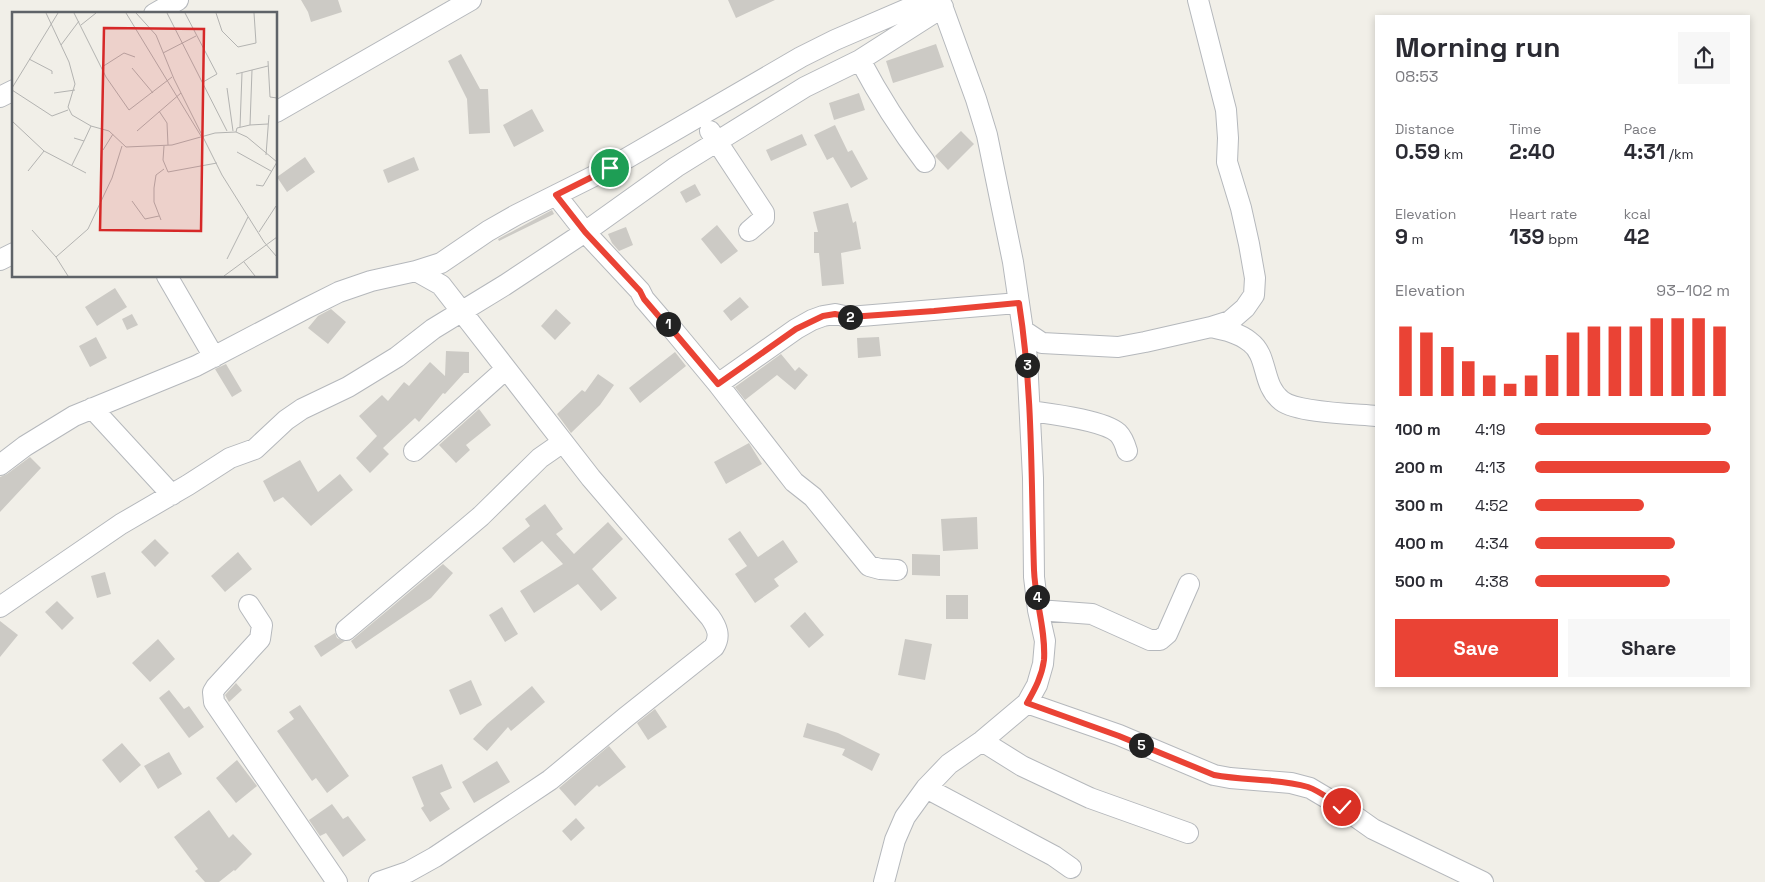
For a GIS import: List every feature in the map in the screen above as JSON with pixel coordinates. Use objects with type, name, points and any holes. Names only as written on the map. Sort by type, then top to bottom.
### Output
[{"type":"street","points":[[157,12],[178,0]]},
{"type":"street","points":[[1024,331],[1042,343],[1118,347],[1211,327],[1230,320],[1245,308],[1254,295],[1255,278],[1241,208],[1227,162],[1226,110],[1198,0]]},
{"type":"street","points":[[278,111],[465,2]]},
{"type":"street","points":[[0,607],[121,524],[172,495],[230,458],[255,449],[286,420],[302,409],[348,387],[380,368],[461,311],[505,285],[585,232],[676,167],[805,87],[860,60],[937,2]]},
{"type":"street","points":[[0,465],[55,426],[92,408],[196,366],[339,292],[371,281],[416,271],[440,263],[488,231],[610,168],[801,57],[835,40],[937,2]]},
{"type":"street","points":[[884,882],[895,840],[905,817],[926,788],[948,764],[982,741],[1027,703],[1037,685],[1043,664],[1045,641],[1038,610],[1034,560],[1030,411],[1024,331],[1013,262],[987,135],[976,99],[937,2]]},
{"type":"street","points":[[860,60],[883,103],[925,162]]},
{"type":"street","points":[[0,97],[12,91]]},
{"type":"street","points":[[701,116],[764,213],[764,218],[748,231]]},
{"type":"street","points":[[556,195],[585,232],[635,285],[656,313],[718,384],[794,482],[813,497],[869,566],[898,570]]},
{"type":"street","points":[[0,260],[12,254]]},
{"type":"street","points":[[440,263],[441,285]]},
{"type":"street","points":[[379,882],[408,872],[435,857],[550,780],[633,711],[714,648],[717,628],[710,617],[591,478],[441,285],[416,271]]},
{"type":"street","points":[[168,278],[214,356]]},
{"type":"street","points":[[718,384],[796,329],[823,316],[835,314],[850,317],[1019,303]]},
{"type":"street","points":[[1211,327],[1236,333],[1252,342],[1261,356],[1266,380],[1273,394],[1284,403],[1306,409],[1375,416]]},
{"type":"street","points":[[1026,358],[1042,343]]},
{"type":"street","points":[[414,451],[506,369]]},
{"type":"street","points":[[92,408],[172,495]]},
{"type":"street","points":[[1030,411],[1082,420],[1111,429],[1119,434],[1127,451]]},
{"type":"street","points":[[346,630],[481,516],[540,458],[563,442]]},
{"type":"street","points":[[1038,610],[1092,614],[1150,640],[1160,640],[1167,634],[1189,584]]},
{"type":"street","points":[[249,605],[262,625],[260,639],[213,692],[214,702],[338,882]]},
{"type":"street","points":[[1027,703],[1119,736],[1214,775],[1291,783],[1310,788],[1342,807],[1373,829],[1483,882]]},
{"type":"street","points":[[982,741],[1022,766],[1090,798],[1188,833]]},
{"type":"street","points":[[926,788],[1054,856],[1071,868]]},
{"type":"building","points":[[301,0],[338,0],[342,12],[311,22]]},
{"type":"building","points":[[728,0],[775,0],[736,18]]},
{"type":"building","points":[[936,44],[944,67],[893,83],[886,61]]},
{"type":"building","points":[[461,54],[480,89],[488,89],[490,133],[469,134],[467,99],[448,61]]},
{"type":"building","points":[[859,93],[865,110],[834,120],[829,103]]},
{"type":"building","points":[[532,109],[544,131],[514,147],[503,125]]},
{"type":"building","points":[[835,125],[848,152],[852,150],[868,179],[851,188],[833,157],[827,160],[814,135]]},
{"type":"building","points":[[961,131],[974,144],[948,170],[935,156]]},
{"type":"building","points":[[802,134],[807,145],[771,161],[766,150]]},
{"type":"building","points":[[305,157],[315,172],[287,192],[278,176]]},
{"type":"building","points":[[414,157],[419,170],[388,183],[383,170]]},
{"type":"building","points":[[695,184],[701,195],[686,203],[680,192]]},
{"type":"building","points":[[848,203],[853,223],[856,221],[861,249],[841,253],[844,284],[822,286],[819,253],[814,253],[814,232],[818,232],[813,212]]},
{"type":"building","points":[[552,210],[554,214],[499,241],[498,239]]},
{"type":"building","points":[[717,225],[738,251],[721,264],[701,239]]},
{"type":"building","points":[[626,227],[633,245],[619,251],[612,243],[608,234]]},
{"type":"building","points":[[115,288],[127,307],[97,326],[85,307]]},
{"type":"building","points":[[740,297],[749,307],[731,321],[723,311]]},
{"type":"building","points":[[331,309],[346,322],[328,344],[308,328],[318,316]]},
{"type":"building","points":[[556,309],[571,323],[555,340],[541,326]]},
{"type":"building","points":[[132,314],[138,325],[127,330],[122,319]]},
{"type":"building","points":[[96,337],[107,358],[90,367],[79,346]]},
{"type":"building","points":[[879,337],[881,356],[858,358],[857,338]]},
{"type":"building","points":[[446,351],[469,352],[469,373],[464,373],[445,394],[443,393],[419,422],[415,418],[383,448],[389,454],[370,473],[356,458],[377,436],[359,416],[382,395],[388,401],[404,382],[409,386],[430,362],[445,376]]},
{"type":"building","points":[[675,352],[686,366],[640,403],[629,388]]},
{"type":"building","points":[[781,354],[795,371],[799,367],[808,375],[795,390],[777,375],[745,400],[735,387]]},
{"type":"building","points":[[226,364],[242,391],[232,397],[215,369]]},
{"type":"building","points":[[598,374],[614,385],[600,405],[571,433],[557,414],[582,390],[585,392]]},
{"type":"building","points":[[479,409],[491,425],[466,445],[470,450],[456,463],[439,445]]},
{"type":"building","points":[[749,443],[762,464],[726,484],[714,462]]},
{"type":"building","points":[[30,457],[41,468],[0,512],[0,477]]},
{"type":"building","points":[[300,460],[318,492],[340,474],[353,490],[311,526],[283,497],[274,502],[263,481]]},
{"type":"building","points":[[545,504],[563,529],[556,534],[574,554],[608,522],[623,539],[592,569],[617,598],[601,611],[578,584],[534,613],[520,591],[563,564],[542,541],[514,563],[502,548],[530,526],[525,519]]},
{"type":"building","points":[[977,517],[978,549],[943,551],[941,519]]},
{"type":"building","points":[[740,531],[758,557],[783,540],[798,562],[774,579],[779,586],[755,603],[735,574],[747,566],[728,539]]},
{"type":"building","points":[[155,539],[169,553],[155,567],[141,552]]},
{"type":"building","points":[[238,552],[252,569],[225,592],[211,576]]},
{"type":"building","points":[[912,554],[940,555],[940,576],[912,575]]},
{"type":"building","points":[[443,564],[453,573],[431,598],[356,649],[351,641]]},
{"type":"building","points":[[105,572],[111,594],[97,598],[91,576]]},
{"type":"building","points":[[946,595],[968,595],[968,619],[946,619]]},
{"type":"building","points":[[57,601],[74,618],[62,630],[45,612]]},
{"type":"building","points":[[502,607],[518,634],[505,642],[489,615]]},
{"type":"building","points":[[805,612],[824,635],[809,648],[790,626]]},
{"type":"building","points":[[0,621],[18,635],[0,657]]},
{"type":"building","points":[[335,633],[337,638],[345,641],[321,657],[314,646]]},
{"type":"building","points":[[158,639],[175,659],[150,682],[132,663]]},
{"type":"building","points":[[905,639],[932,644],[925,680],[898,675]]},
{"type":"building","points":[[471,680],[482,705],[460,715],[449,690]]},
{"type":"building","points":[[236,683],[242,690],[229,702],[225,695]]},
{"type":"building","points":[[532,686],[545,702],[511,731],[508,727],[487,751],[473,739],[487,724]]},
{"type":"building","points":[[169,690],[184,709],[189,706],[204,727],[189,738],[159,698]]},
{"type":"building","points":[[300,705],[349,776],[327,793],[316,778],[312,781],[277,731],[294,719],[289,712]]},
{"type":"building","points":[[655,709],[667,727],[648,740],[637,723]]},
{"type":"building","points":[[807,723],[838,733],[880,754],[872,771],[842,755],[845,749],[803,737]]},
{"type":"building","points":[[122,743],[141,765],[120,783],[102,760]]},
{"type":"building","points":[[609,746],[626,767],[599,787],[597,785],[575,806],[559,788]]},
{"type":"building","points":[[169,752],[182,774],[158,789],[144,766]]},
{"type":"building","points":[[237,760],[257,786],[236,803],[216,778]]},
{"type":"building","points":[[497,761],[510,782],[474,803],[462,782]]},
{"type":"building","points":[[442,764],[452,788],[440,793],[450,809],[430,822],[421,808],[424,806],[412,777]]},
{"type":"building","points":[[332,804],[343,819],[348,816],[366,840],[343,857],[326,833],[320,836],[309,820]]},
{"type":"building","points":[[209,810],[229,838],[233,834],[252,854],[235,871],[219,882],[205,882],[195,871],[198,869],[174,837]]},
{"type":"building","points":[[576,818],[585,828],[571,841],[562,831]]},
{"type":"route","points":[[610,168],[556,195],[585,232],[620,268],[640,291],[644,299],[718,384],[796,329],[823,316],[835,314],[850,317],[1019,303],[1024,331],[1030,411],[1034,577],[1038,610],[1045,641],[1043,664],[1037,685],[1027,703],[1119,736],[1214,775],[1291,783],[1310,788],[1342,807]]}]
